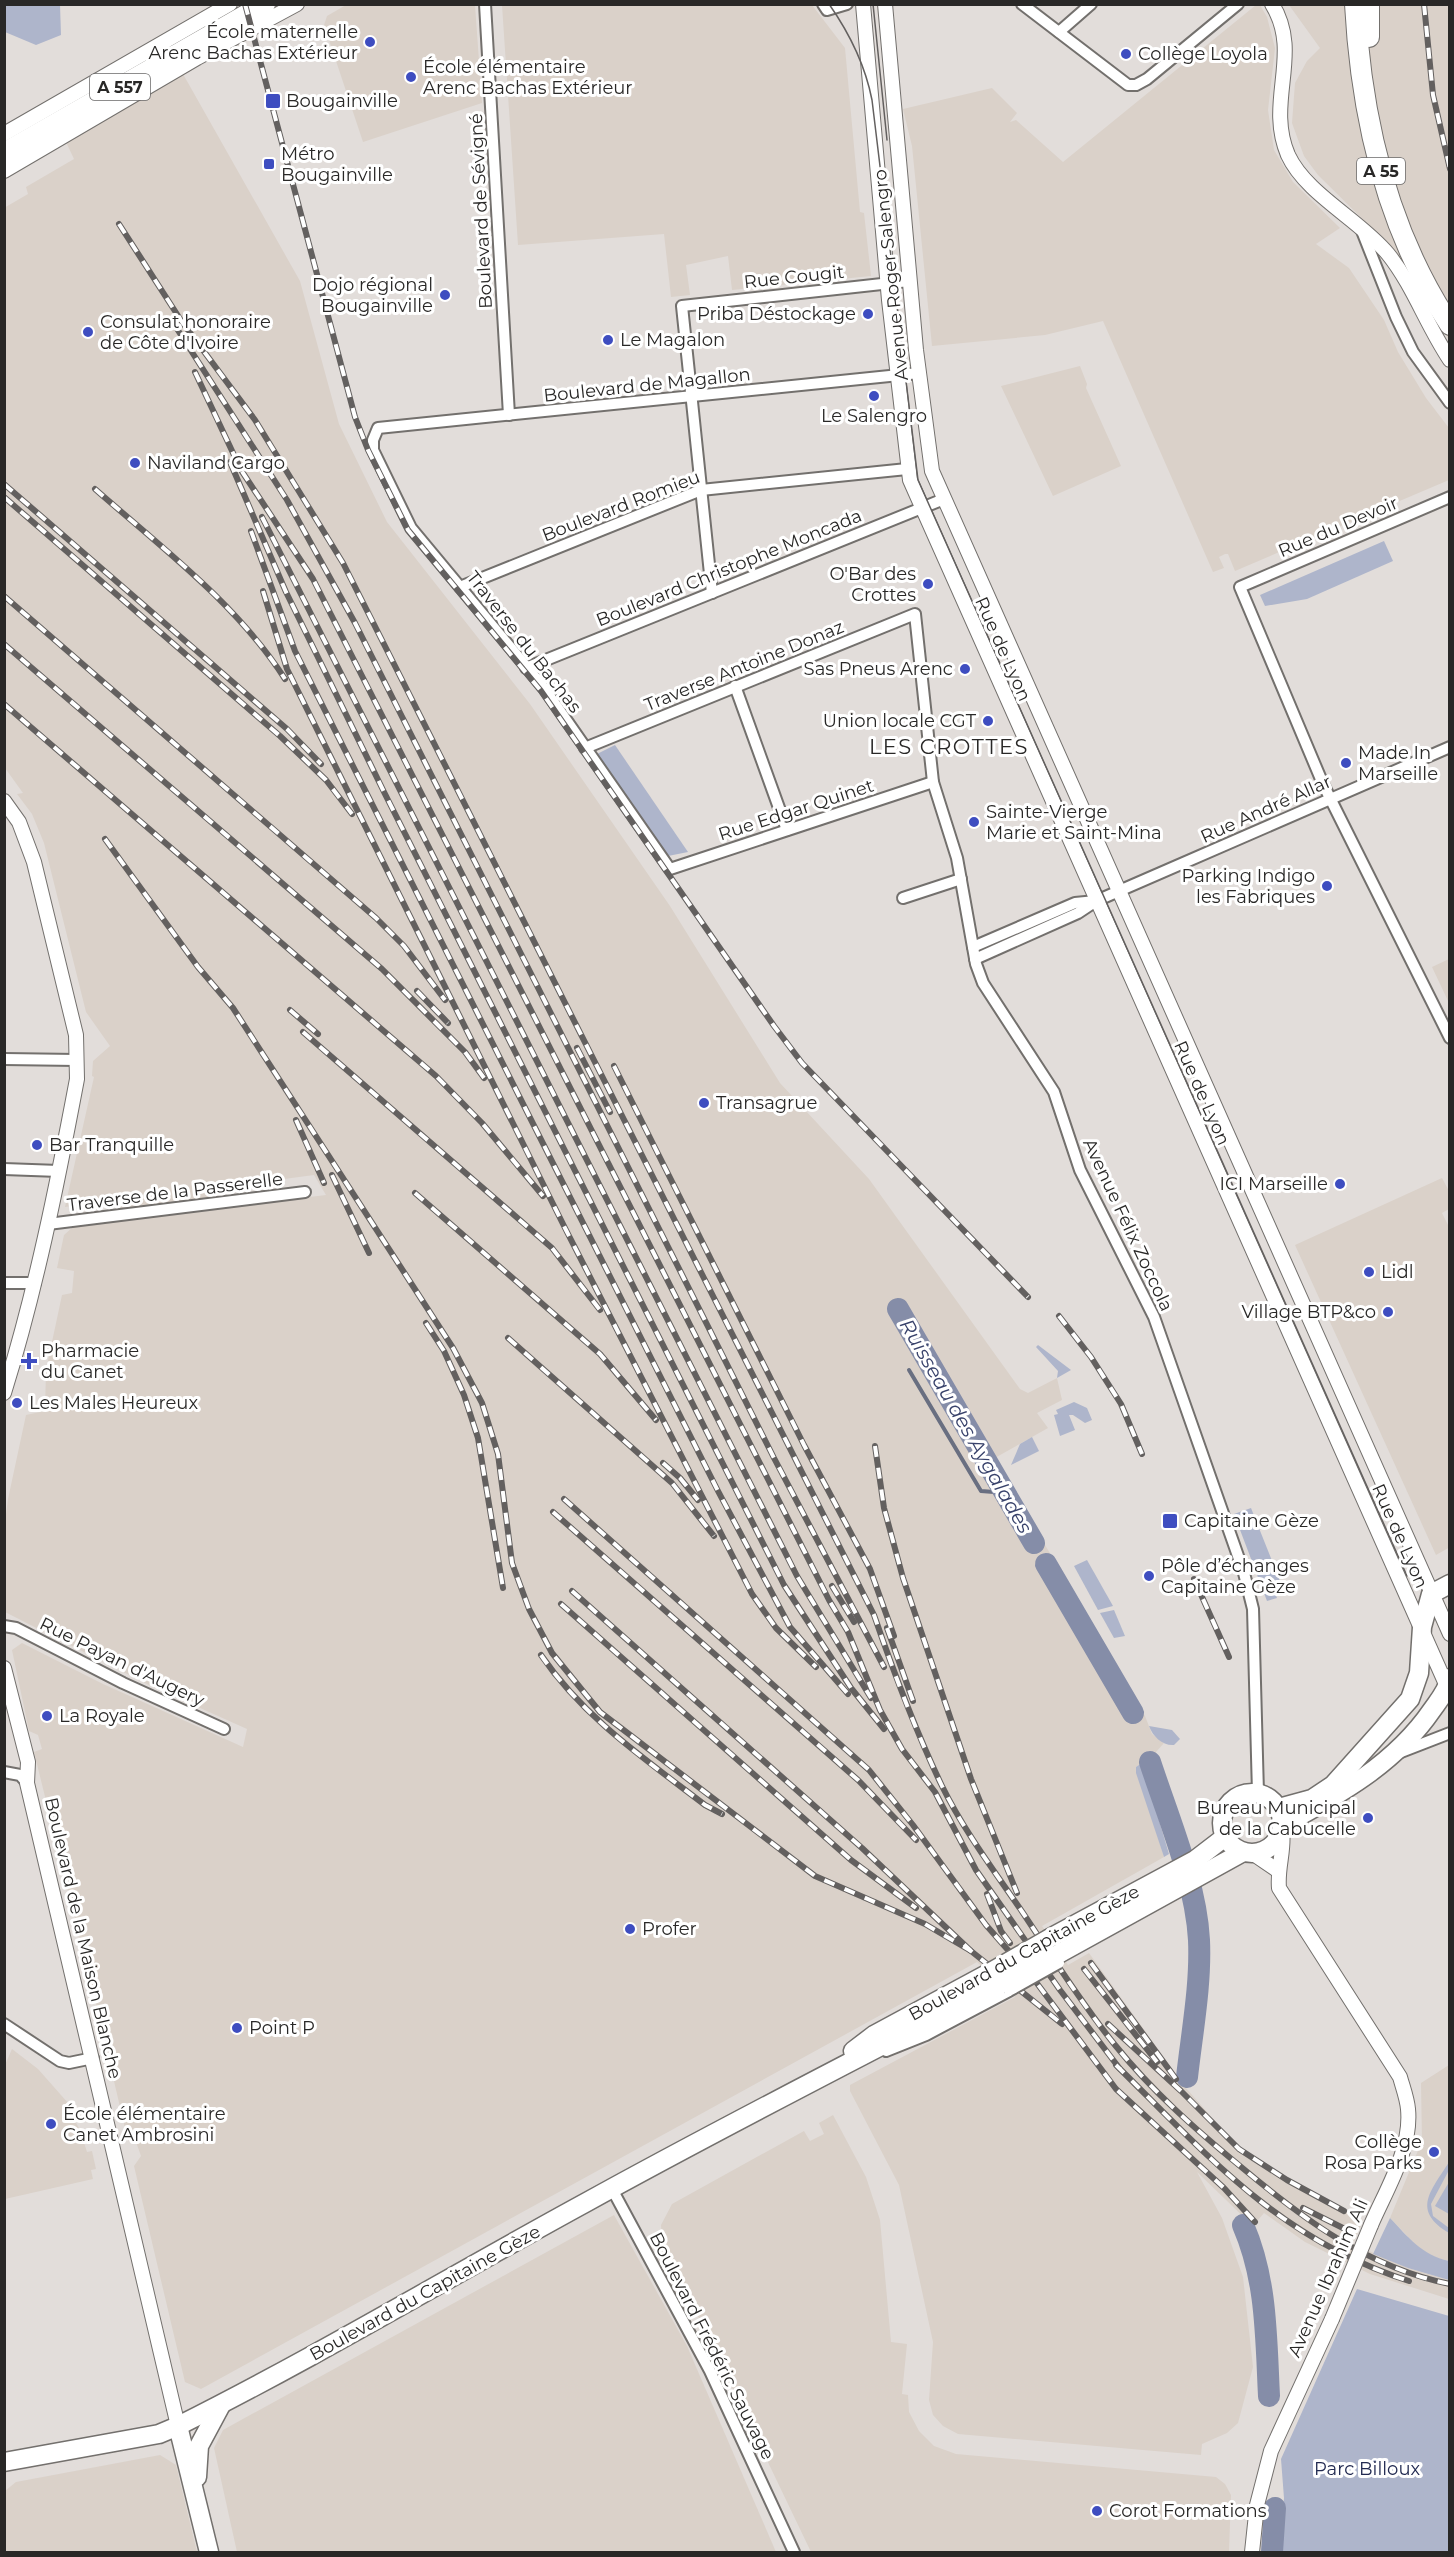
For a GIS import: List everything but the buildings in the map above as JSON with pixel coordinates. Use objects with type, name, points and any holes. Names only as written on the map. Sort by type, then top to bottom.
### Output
[{"type":"highway","name":"A 557","points":[[10,144],[265,4]]},
{"type":"highway","points":[[219,30],[277,4]]},
{"type":"highway","name":"A 55","points":[[1355,4],[1362,86],[1376,156],[1391,205],[1409,250],[1449,325]]},
{"type":"highway","name":"A 55","points":[[1369,4],[1374,89],[1393,170],[1421,245],[1449,301]]},
{"type":"main road","points":[[1241,1856],[1225,1837],[1222,1819],[1227,1806],[1241,1795],[1258,1793],[1272,1800],[1281,1821],[1333,1785],[1410,1699],[1419,1673],[1422,1627],[1431,1594],[1449,1584]]},
{"type":"main road","points":[[1391,1722],[1449,1686]]},
{"type":"main road","name":"Boulevard du Capitaine Gèze","points":[[4,2462],[159,2434],[177,2426],[311,2358],[612,2189],[826,2073],[874,2035],[999,1983],[1199,1874],[1241,1856],[1270,1848],[1281,1821],[1345,1792],[1392,1756],[1419,1729],[1449,1686]]},
{"type":"main road","name":"Boulevard du Capitaine Gèze","points":[[1199,1874],[1225,1837]]},
{"type":"main road","points":[[198,2511],[196,2466],[199,2446],[222,2404]]},
{"type":"main road","points":[[177,2426],[209,2553]]},
{"type":"street","points":[[10,144],[230,4]]},
{"type":"street","points":[[4,171],[197,58],[297,4]]},
{"type":"street","name":"Boulevard de Sévigné","points":[[485,4],[509,415]]},
{"type":"street","points":[[823,4],[827,10],[847,4]]},
{"type":"street","name":"Avenue Roger Salengro","points":[[863,4],[907,469],[920,508]]},
{"type":"street","name":"Avenue Roger Salengro","points":[[885,4],[918,373],[932,471],[959,535]]},
{"type":"street","points":[[1022,4],[1121,82],[1136,85],[1147,79],[1238,4]]},
{"type":"street","points":[[1059,32],[1090,4]]},
{"type":"street","points":[[1272,4],[1278,14],[1284,39],[1286,62],[1278,108],[1281,133],[1289,157],[1309,183],[1375,239],[1390,256],[1449,360]]},
{"type":"street","points":[[1359,225],[1368,241],[1396,317],[1413,352],[1449,403]]},
{"type":"street","name":"Rue Cougit","points":[[689,396],[682,306],[909,281]]},
{"type":"street","name":"Boulevard de Magallon","points":[[378,428],[918,373]]},
{"type":"street","points":[[689,396],[712,593]]},
{"type":"street","name":"Traverse du Bachas","points":[[378,428],[373,440],[373,450],[411,528],[526,668],[670,869]]},
{"type":"street","name":"Boulevard Romieu","points":[[460,587],[701,490],[907,469]]},
{"type":"street","name":"Rue du Devoir","points":[[1330,799],[1240,587],[1449,497]]},
{"type":"street","name":"Boulevard Christophe Moncada","points":[[526,668],[944,499]]},
{"type":"street","name":"Rue de Lyon","points":[[920,508],[1449,1686]]},
{"type":"street","name":"Rue de Lyon","points":[[959,535],[1302,1297],[1449,1634]]},
{"type":"street","name":"Traverse Antoine Donaz","points":[[585,748],[915,614]]},
{"type":"street","name":"Avenue Félix Zoccola","points":[[915,614],[933,782],[957,858],[974,953],[983,983],[1054,1092],[1080,1170],[1154,1317],[1244,1573],[1253,1609],[1254,1750],[1258,1793]]},
{"type":"street","points":[[735,686],[787,830]]},
{"type":"street","name":"Rue André Allar","points":[[974,953],[1078,913],[1096,901],[1449,747]]},
{"type":"street","name":"Rue Edgar Quinet","points":[[670,869],[933,782]]},
{"type":"street","points":[[1330,799],[1449,1038]]},
{"type":"street","points":[[4,801],[20,822],[34,862],[76,1035],[77,1060],[77,1079],[48,1224],[26,1324],[4,1393]]},
{"type":"street","points":[[903,898],[961,879]]},
{"type":"street","points":[[4,1059],[77,1060]]},
{"type":"street","points":[[4,1169],[59,1171]]},
{"type":"street","name":"Traverse de la Passerelle","points":[[48,1224],[305,1192]]},
{"type":"street","points":[[4,1283],[35,1283]]},
{"type":"street","name":"Rue Payan d'Augery","points":[[4,1626],[16,1628],[123,1683],[224,1729]]},
{"type":"street","name":"Boulevard de la Maison Blanche","points":[[4,1668],[10,1713],[28,1762],[27,1783],[177,2426]]},
{"type":"street","name":"Boulevard du Capitaine Gèze","points":[[1392,1756],[1449,1733]]},
{"type":"street","points":[[4,1772],[20,1775],[27,1783]]},
{"type":"street","name":"Avenue Ibrahim Ali","points":[[1252,2553],[1257,2505],[1270,2451],[1332,2319],[1403,2149],[1408,2111],[1400,2077],[1287,1904],[1279,1888],[1277,1870],[1284,1844],[1281,1821]]},
{"type":"street","points":[[1241,1856],[1277,1870]]},
{"type":"street","name":"Boulevard du Capitaine Gèze","points":[[826,2073],[904,2046],[999,1983],[1199,1874]]},
{"type":"street","points":[[4,2024],[60,2061],[69,2063],[93,2058]]},
{"type":"street","name":"Boulevard Frédéric Sauvage","points":[[612,2189],[710,2371],[794,2553]]},
{"type":"shaded area","name":"École élémentaire Arenc Bachas Extérieur","points":[[346,5],[475,5],[482,103],[363,142],[324,25],[327,16]]},
{"type":"shaded area","points":[[502,5],[812,5],[845,48],[860,212],[864,213],[871,276],[732,290],[728,256],[686,265],[690,295],[671,297],[664,234],[518,245]]},
{"type":"shaded area","points":[[1256,5],[1260,5],[1267,17],[1275,48],[1268,110],[1274,150],[1293,182],[1340,228],[1316,244],[1349,268],[1384,320],[1398,352],[1426,398],[1449,428],[1449,480],[1235,571],[1228,554],[1225,554],[1219,557],[1224,568],[1213,572],[1103,321],[1045,335],[932,346],[912,146],[903,109],[992,88],[1017,113],[1010,122],[1016,120],[1063,162]]},
{"type":"shaded area","points":[[1289,5],[1449,5],[1449,340],[1394,250],[1318,175],[1304,156],[1292,123],[1295,83],[1307,61],[1320,48]]},
{"type":"shaded area","points":[[183,74],[300,281],[339,424],[387,522],[530,704],[670,906],[780,1083],[869,1179],[1020,1389],[1028,1393],[1057,1378],[1062,1400],[1037,1413],[1048,1428],[993,1459],[1100,1636],[1145,1716],[1152,1734],[1164,1743],[1156,1752],[1158,1759],[1136,1767],[1164,1857],[1042,1926],[1068,1965],[1089,1953],[1186,2088],[1229,2137],[1245,2151],[1298,2185],[1363,2220],[1353,2244],[1408,2268],[1449,2280],[1449,2299],[1370,2274],[1305,2242],[1264,2213],[1253,2226],[1197,2172],[1222,2218],[1243,2277],[1253,2367],[1238,2423],[1227,2433],[1202,2444],[1201,2455],[958,2434],[943,2426],[933,2415],[929,2400],[933,2342],[899,2185],[850,2091],[850,2085],[1015,1997],[977,1962],[201,2389],[185,2382],[134,2166],[141,2156],[136,2142],[128,2141],[92,1987],[91,1960],[85,1959],[34,1752],[42,1749],[38,1735],[29,1731],[12,1650],[22,1643],[103,1684],[243,1747],[247,1729],[149,1685],[5,1612],[5,1522],[8,1499],[26,1415],[45,1411],[46,1370],[62,1295],[72,1293],[74,1271],[57,1268],[64,1235],[74,1226],[326,1195],[314,1175],[223,1187],[224,1198],[120,1211],[118,1200],[65,1207],[94,1077],[92,1076],[93,1061],[110,1046],[86,1012],[44,843],[32,814],[17,794],[23,793],[5,768],[4,208],[28,194],[26,187],[74,159],[66,142]]},
{"type":"shaded area","points":[[1080,366],[1087,384],[1086,388],[1121,466],[1053,496],[1001,386]]},
{"type":"shaded area","points":[[1449,959],[1449,1003],[1432,967]]},
{"type":"shaded area","points":[[1442,1178],[1450,1193],[1449,1209],[1442,1213],[1450,1229],[1450,1547],[1436,1555],[1295,1245]]},
{"type":"shaded area","name":"École élémentaire Canet Ambrosini","points":[[12,2049],[38,2069],[68,2103],[66,2105],[80,2130],[87,2152],[92,2151],[96,2169],[91,2170],[93,2179],[5,2199],[5,2065]]},
{"type":"shaded area","name":"Collège Rosa Parks","points":[[1449,2065],[1449,2261],[1433,2257],[1418,2247],[1390,2218],[1422,2141],[1421,2083]]},
{"type":"shaded area","points":[[833,2115],[866,2177],[880,2220],[891,2342],[907,2344],[902,2394],[908,2395],[909,2412],[919,2431],[934,2446],[956,2454],[1216,2477],[1225,2484],[1231,2495],[1229,2552],[811,2552],[662,2241],[661,2225],[672,2204],[804,2131],[810,2141],[824,2134],[819,2123]]},
{"type":"shaded area","points":[[614,2215],[687,2346],[776,2552],[237,2552],[214,2448],[223,2430]]},
{"type":"shaded area","points":[[160,2455],[176,2465],[197,2552],[5,2552],[5,2491],[16,2482]]},
{"type":"green space","points":[[4,5],[60,5],[61,35],[36,45],[5,32]]},
{"type":"green space","points":[[1384,541],[1393,561],[1307,599],[1265,606],[1260,595]]},
{"type":"green space","points":[[615,745],[688,852],[668,856],[597,754]]},
{"type":"green space","points":[[1038,1345],[1071,1370],[1057,1378],[1058,1371],[1036,1347]]},
{"type":"green space","points":[[1074,1402],[1087,1408],[1092,1420],[1085,1423],[1069,1415],[1075,1430],[1060,1436],[1054,1415],[1058,1414],[1056,1410]]},
{"type":"green space","points":[[1032,1437],[1039,1451],[1011,1465],[1020,1444]]},
{"type":"green space","points":[[1251,1508],[1282,1586],[1278,1588],[1273,1578],[1269,1579],[1277,1598],[1267,1601],[1234,1514]]},
{"type":"green space","points":[[1087,1560],[1113,1606],[1098,1610],[1074,1566]]},
{"type":"green space","points":[[1114,1610],[1125,1636],[1114,1638],[1100,1613]]},
{"type":"green space","points":[[1149,1726],[1172,1730],[1180,1739],[1174,1745],[1166,1744],[1156,1737]]},
{"type":"green space","points":[[1142,1763],[1169,1854],[1164,1857],[1136,1773],[1136,1767]]},
{"type":"green space","points":[[1449,2162],[1449,2170],[1431,2204],[1433,2216],[1449,2228],[1449,2233],[1437,2225],[1430,2216],[1428,2200]]},
{"type":"green space","points":[[1449,2182],[1450,2214],[1435,2206]]},
{"type":"green space","points":[[1390,2218],[1423,2250],[1449,2261],[1449,2280],[1408,2268],[1373,2254]]},
{"type":"green space","name":"Parc Billoux","points":[[1357,2289],[1449,2316],[1449,2552],[1280,2552],[1284,2498],[1281,2459]]},
{"type":"waterway","name":"Ruisseau des Aygalades","points":[[898,1309],[1034,1543]]},
{"type":"waterway","points":[[909,1370],[981,1491],[994,1492],[1012,1506]]},
{"type":"waterway","name":"Ruisseau des Aygalades","points":[[1046,1564],[1133,1713]]},
{"type":"waterway","name":"Ruisseau des Aygalades","points":[[1150,1762],[1187,1873],[1197,1918],[1199,1974],[1187,2077]]},
{"type":"waterway","name":"Ruisseau des Aygalades","points":[[1243,2225],[1251,2246],[1261,2288],[1266,2330],[1269,2396]]},
{"type":"waterway","name":"Ruisseau des Aygalades","points":[[1272,2552],[1275,2508]]},
{"type":"tram line","points":[[829,4],[856,50],[872,100],[918,480],[1407,1576]]},
{"type":"tram line","points":[[873,4],[887,140]]},
{"type":"railway","points":[[245,4],[355,417],[368,450],[408,530],[541,691],[802,1063],[1028,1297]]},
{"type":"railway","points":[[1424,4],[1433,95],[1450,169]]},
{"type":"railway","points":[[119,224],[182,322],[255,420],[343,563],[874,1615],[923,1744],[942,1786],[970,1835],[1103,2029],[1129,2062],[1175,2109],[1263,2185],[1312,2222],[1391,2266],[1450,2284]]},
{"type":"railway","points":[[172,321],[287,500],[355,623],[774,1458],[884,1667]]},
{"type":"railway","points":[[195,372],[241,470],[313,579],[829,1600],[848,1632],[880,1710],[902,1749],[935,1792],[976,1870],[1060,1990],[1120,2069]]},
{"type":"railway","points":[[230,462],[286,592],[385,794],[784,1585],[851,1688],[884,1729]]},
{"type":"railway","points":[[4,484],[287,729],[321,764]]},
{"type":"railway","points":[[95,489],[172,555],[221,601],[266,651],[285,679]]},
{"type":"railway","points":[[4,497],[280,736],[326,780],[352,814]]},
{"type":"railway","points":[[262,517],[797,1576],[871,1698]]},
{"type":"railway","points":[[251,531],[295,651],[718,1491],[790,1627],[848,1694]]},
{"type":"railway","points":[[263,591],[287,669],[566,1230],[752,1594],[776,1628],[816,1667]]},
{"type":"railway","points":[[4,596],[376,918],[404,946],[445,1000]]},
{"type":"railway","points":[[4,644],[382,969],[465,1052],[484,1078]]},
{"type":"railway","points":[[4,704],[436,1076],[482,1123],[543,1196]]},
{"type":"railway","points":[[105,839],[198,967],[233,1008],[453,1348],[482,1403],[498,1454],[512,1563],[529,1609],[552,1653],[600,1712],[815,1876],[925,1924],[971,1951]]},
{"type":"railway","points":[[417,991],[448,1023]]},
{"type":"railway","points":[[290,1010],[318,1034]]},
{"type":"railway","points":[[303,1032],[552,1248],[600,1310]]},
{"type":"railway","points":[[577,1048],[610,1112]]},
{"type":"railway","points":[[614,1066],[804,1445],[870,1569],[894,1636]]},
{"type":"railway","points":[[296,1120],[324,1183]]},
{"type":"railway","points":[[332,1175],[369,1253]]},
{"type":"railway","points":[[415,1193],[600,1354],[656,1420]]},
{"type":"railway","points":[[1059,1316],[1091,1357],[1121,1404],[1142,1454]]},
{"type":"railway","points":[[426,1323],[444,1351],[464,1395],[478,1438],[503,1588]]},
{"type":"railway","points":[[508,1338],[672,1483],[714,1536]]},
{"type":"railway","points":[[875,1446],[884,1508],[903,1578],[971,1779],[1017,1893]]},
{"type":"railway","points":[[663,1463],[680,1478],[698,1500]]},
{"type":"railway","points":[[564,1499],[869,1770],[913,1825],[986,1925],[1036,1982],[1116,2089],[1224,2188],[1255,2222]]},
{"type":"railway","points":[[553,1512],[858,1780],[916,1840]]},
{"type":"railway","points":[[1194,1579],[1229,1657]]},
{"type":"railway","points":[[832,1586],[854,1622]]},
{"type":"railway","points":[[572,1591],[862,1848],[971,1951],[1062,2024]]},
{"type":"railway","points":[[561,1604],[851,1860],[916,1908]]},
{"type":"railway","points":[[887,1628],[913,1701]]},
{"type":"railway","points":[[541,1655],[576,1699],[596,1718],[638,1754],[705,1805],[722,1814]]},
{"type":"railway","points":[[987,1894],[1001,1931],[1010,1943]]},
{"type":"railway","points":[[1091,1963],[1176,2079]]},
{"type":"railway","points":[[1084,1969],[1157,2062]]},
{"type":"railway","points":[[1108,2024],[1181,2091],[1239,2149],[1287,2180],[1344,2211]]},
{"type":"railway","points":[[1116,2065],[1215,2163],[1284,2219],[1322,2243],[1363,2264],[1409,2281]]},
{"type":"railway","points":[[1303,2208],[1345,2229]]},
{"type":"place","name":"École maternelle Arenc Bachas Extérieur","points":[[370,42]]},
{"type":"place","name":"Collège Loyola","points":[[1126,54]]},
{"type":"place","name":"École élémentaire Arenc Bachas Extérieur","points":[[411,77]]},
{"type":"place","name":"Bougainville","points":[[273,101]]},
{"type":"place","name":"Métro Bougainville","points":[[269,164]]},
{"type":"place","name":"Dojo régional Bougainville","points":[[445,295]]},
{"type":"place","name":"Priba Déstockage","points":[[868,314]]},
{"type":"place","name":"Consulat honoraire de Côte d'Ivoire","points":[[88,332]]},
{"type":"place","name":"Le Magalon","points":[[608,340]]},
{"type":"place","name":"Le Salengro","points":[[874,396]]},
{"type":"place","name":"Naviland Cargo","points":[[135,463]]},
{"type":"place","name":"O'Bar des Crottes","points":[[928,584]]},
{"type":"place","name":"Sas Pneus Arenc","points":[[965,669]]},
{"type":"place","name":"Union locale CGT","points":[[988,721]]},
{"type":"place","name":"Made In Marseille","points":[[1346,763]]},
{"type":"place","name":"Sainte-Vierge Marie et Saint-Mina","points":[[974,822]]},
{"type":"place","name":"Parking Indigo les Fabriques","points":[[1327,886]]},
{"type":"place","name":"Transagrue","points":[[704,1103]]},
{"type":"place","name":"Bar Tranquille","points":[[37,1145]]},
{"type":"place","name":"ICI Marseille","points":[[1340,1184]]},
{"type":"place","name":"Lidl","points":[[1369,1272]]},
{"type":"place","name":"Village BTP&co","points":[[1388,1312]]},
{"type":"place","name":"Pharmacie du Canet","points":[[29,1361]]},
{"type":"place","name":"Les Males Heureux","points":[[17,1403]]},
{"type":"place","name":"Capitaine Gèze","points":[[1170,1521]]},
{"type":"place","name":"Pôle d’échanges Capitaine Gèze","points":[[1149,1576]]},
{"type":"place","name":"La Royale","points":[[47,1716]]},
{"type":"place","name":"Bureau Municipal de la Cabucelle","points":[[1368,1818]]},
{"type":"place","name":"Profer","points":[[630,1929]]},
{"type":"place","name":"Point P","points":[[237,2028]]},
{"type":"place","name":"École élémentaire Canet Ambrosini","points":[[51,2124]]},
{"type":"place","name":"Collège Rosa Parks","points":[[1434,2152]]},
{"type":"place","name":"Corot Formations","points":[[1097,2511]]},
{"type":"district","name":"LES CROTTES","points":[[949,746]]}]
